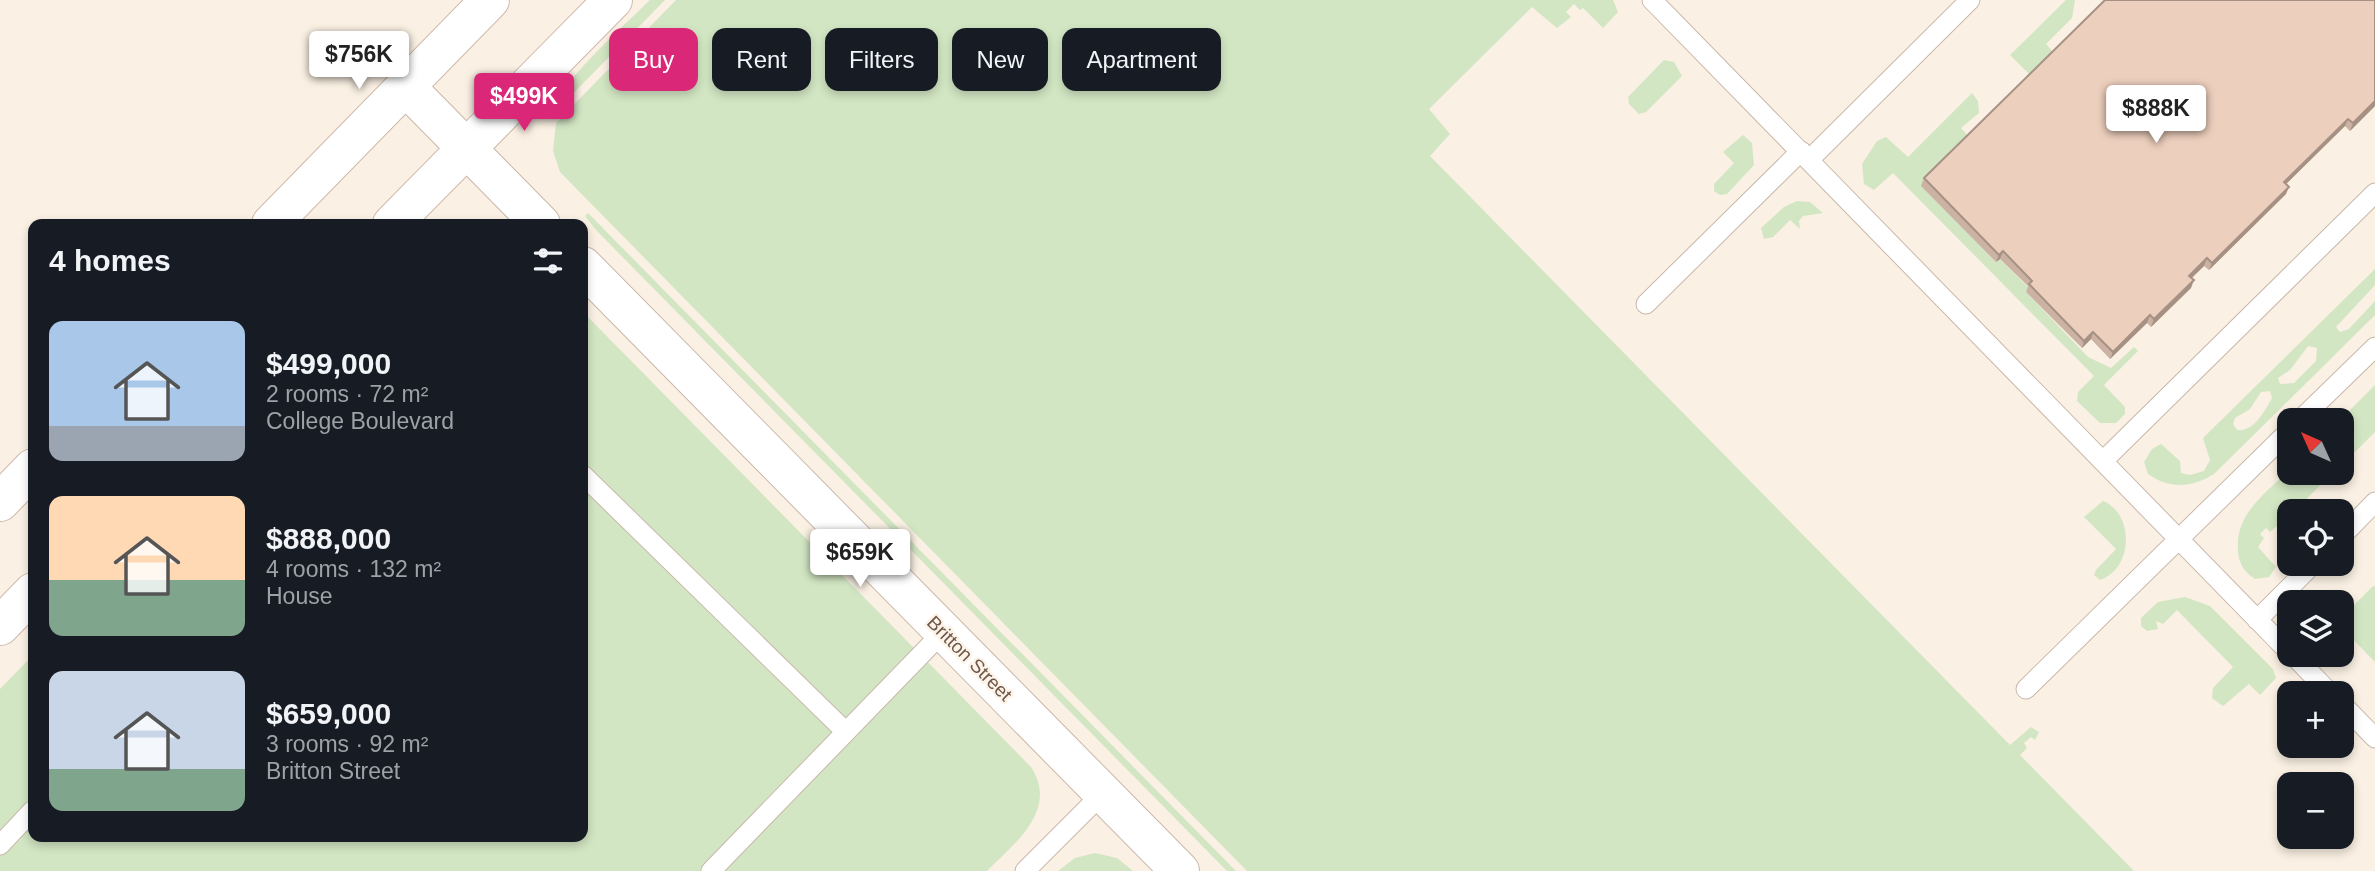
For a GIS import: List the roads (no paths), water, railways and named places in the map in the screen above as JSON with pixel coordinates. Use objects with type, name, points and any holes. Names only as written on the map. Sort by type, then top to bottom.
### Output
[{"type":"street","points":[[276,219],[490,0]]},
{"type":"street","points":[[397,219],[613,0]]},
{"type":"street","points":[[405,87],[536,219]]},
{"type":"street","name":"Britton Street","points":[[588,271],[1180,871]]},
{"type":"street","points":[[0,502],[28,473]]},
{"type":"street","points":[[0,626],[28,597]]},
{"type":"lane","points":[[1652,0],[2277,640]]},
{"type":"lane","points":[[1646,304],[1970,0]]},
{"type":"lane","points":[[2103,461],[2375,193]]},
{"type":"lane","points":[[2312,408],[2375,347]]},
{"type":"lane","points":[[2026,689],[2277,443]]},
{"type":"lane","points":[[588,480],[846,732]]},
{"type":"lane","points":[[2354,524],[2375,502]]},
{"type":"lane","points":[[2257,620],[2302,576]]},
{"type":"lane","points":[[711,871],[944,631]]},
{"type":"lane","points":[[2304,667],[2318,681]]},
{"type":"lane","points":[[2354,716],[2375,738]]},
{"type":"lane","points":[[1025,871],[1103,793]]},
{"type":"lane","points":[[2,839],[28,815]]}]
